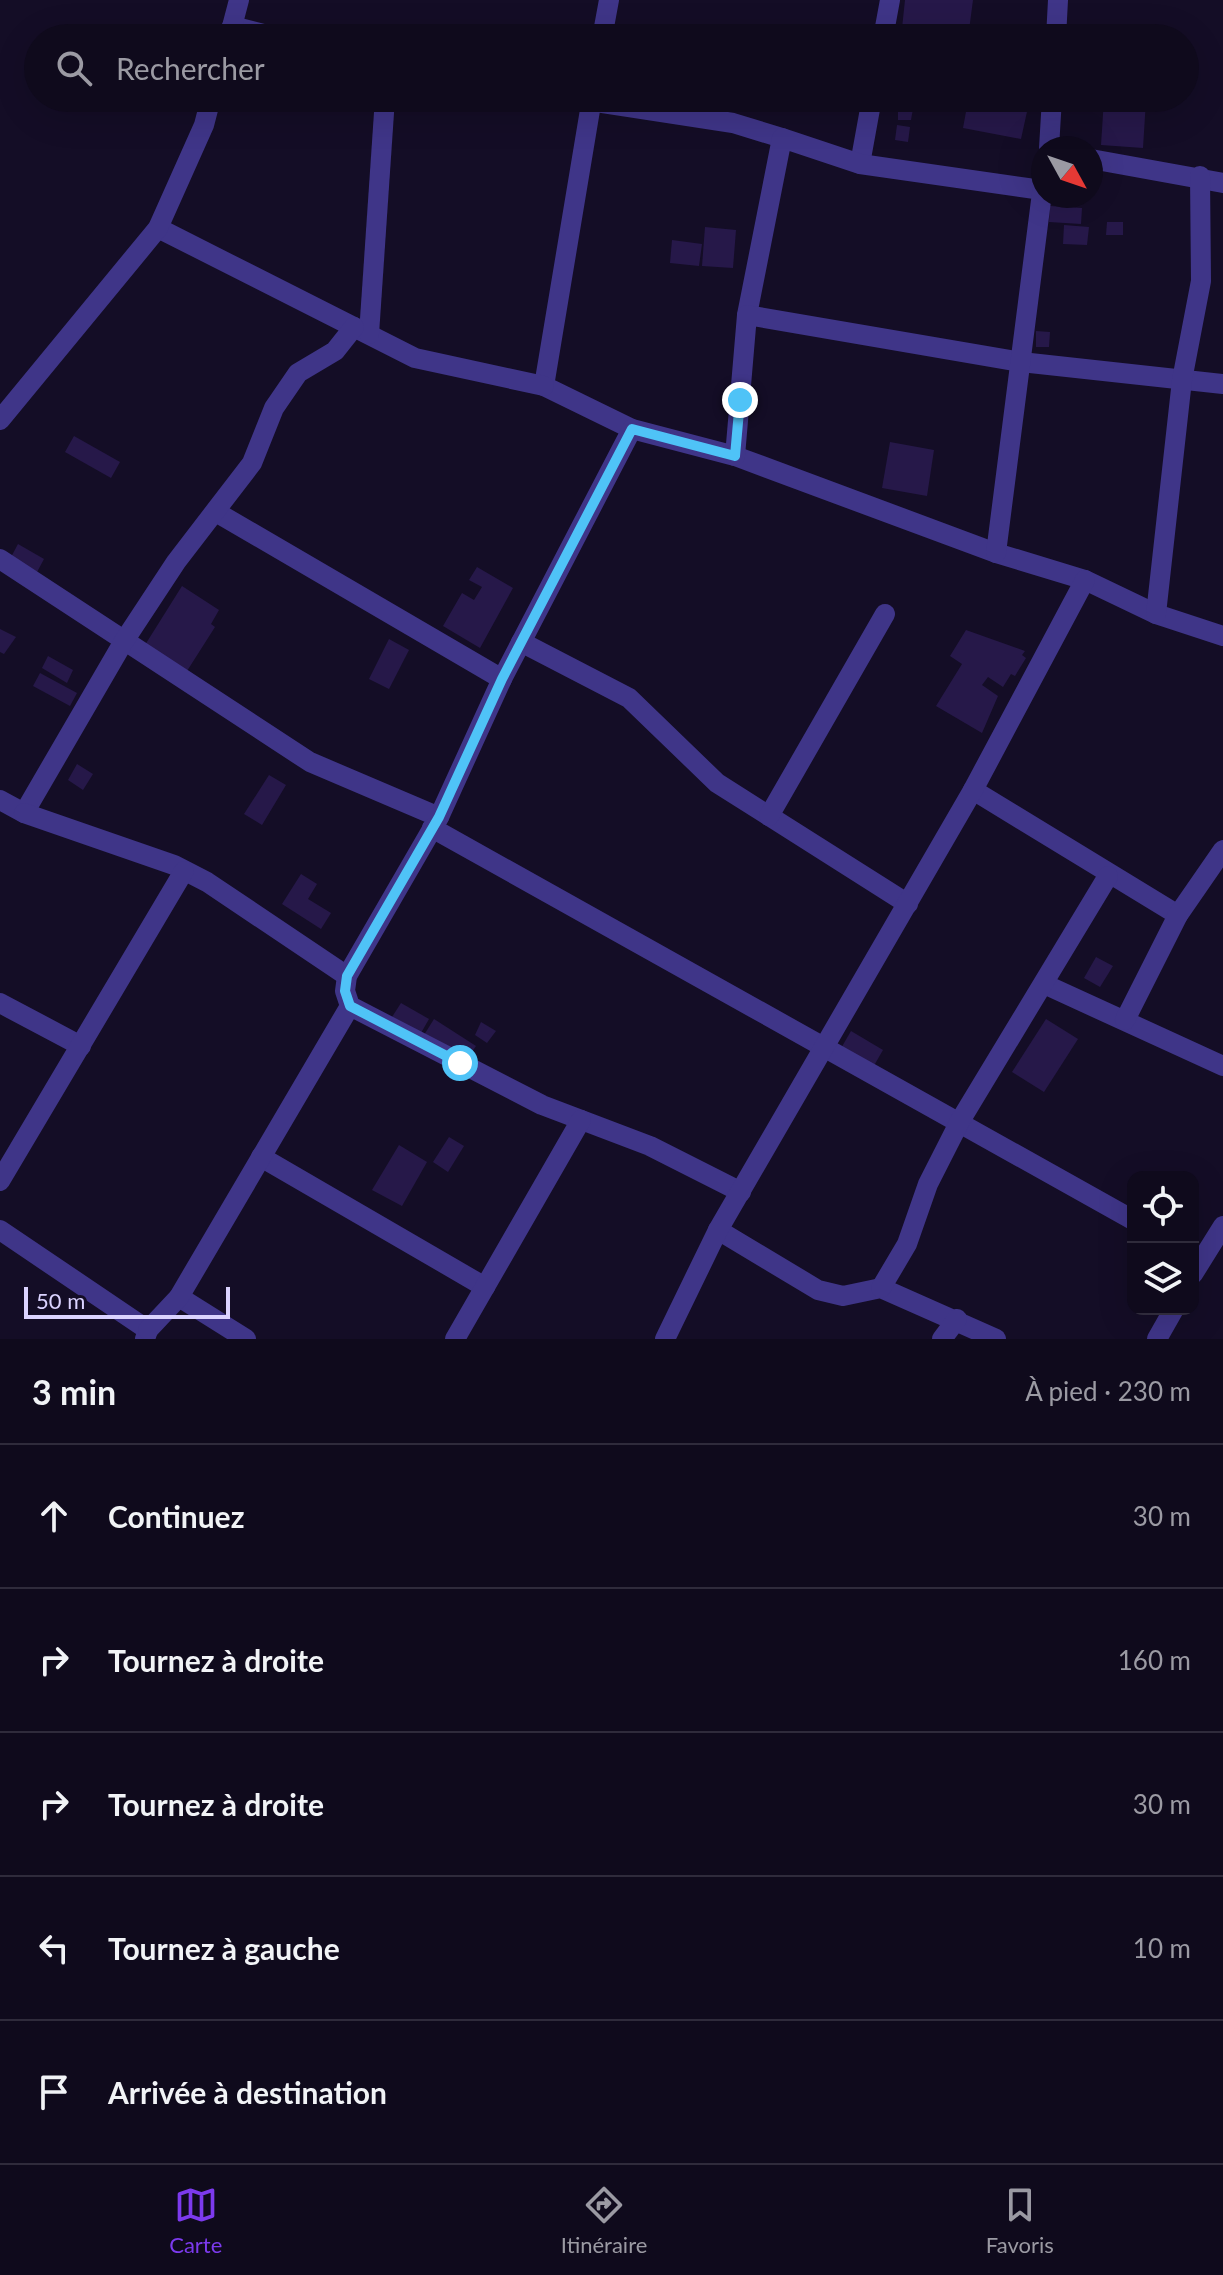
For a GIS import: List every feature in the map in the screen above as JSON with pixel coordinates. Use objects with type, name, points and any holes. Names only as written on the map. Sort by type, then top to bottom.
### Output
[{"type":"street","points":[[232,24],[239,0]]},
{"type":"street","points":[[605,24],[609,0]]},
{"type":"street","points":[[886,24],[890,0]]},
{"type":"street","points":[[1057,24],[1058,0]]},
{"type":"street","points":[[0,420],[158,228],[207,112]]},
{"type":"street","points":[[24,813],[124,641],[176,562],[252,463],[274,408],[298,373],[361,331],[384,112]]},
{"type":"street","points":[[544,386],[590,112]]},
{"type":"street","points":[[666,112],[733,123],[860,164],[1031,187]]},
{"type":"street","points":[[860,164],[869,112]]},
{"type":"street","points":[[1050,136],[1051,112]]},
{"type":"street","points":[[735,456],[747,315],[782,138]]},
{"type":"street","points":[[1103,161],[1200,176],[1223,183]]},
{"type":"street","points":[[1156,614],[1182,380],[1201,281],[1200,176]]},
{"type":"street","points":[[996,553],[1040,208]]},
{"type":"street","points":[[158,228],[415,358],[544,386],[632,429],[735,456],[996,553],[1085,580],[1156,614],[1223,636]]},
{"type":"street","points":[[747,315],[1021,362],[1223,384]]},
{"type":"street","points":[[632,429],[502,679],[435,822],[347,976],[345,991],[350,1006],[542,1105],[650,1146],[741,1192]]},
{"type":"street","points":[[216,512],[502,679]]},
{"type":"street","points":[[0,559],[310,762],[435,822],[1127,1217]]},
{"type":"street","points":[[665,1339],[718,1230],[973,790],[1085,580]]},
{"type":"street","points":[[769,816],[885,614]]},
{"type":"street","points":[[521,642],[629,698],[717,783],[908,904]]},
{"type":"street","points":[[973,790],[1108,876],[1178,915]]},
{"type":"street","points":[[0,800],[24,813],[207,882],[347,976]]},
{"type":"street","points":[[1125,1020],[1178,915],[1223,850]]},
{"type":"street","points":[[0,1181],[184,871]]},
{"type":"street","points":[[881,1288],[907,1244],[928,1184],[960,1121],[1108,876]]},
{"type":"street","points":[[1044,984],[1223,1066]]},
{"type":"street","points":[[0,1003],[81,1046]]},
{"type":"street","points":[[0,1230],[146,1334],[179,1297],[350,1006]]},
{"type":"street","points":[[455,1339],[581,1120]]},
{"type":"street","points":[[261,1157],[485,1287]]},
{"type":"street","points":[[1204,1257],[1223,1226]]},
{"type":"street","points":[[718,1230],[818,1290],[843,1296],[881,1288],[957,1319],[996,1339]]},
{"type":"street","points":[[179,1297],[246,1339]]},
{"type":"street","points":[[1157,1339],[1171,1315]]},
{"type":"street","points":[[942,1339],[957,1319]]},
{"type":"building","points":[[905,0],[973,0],[970,24],[902,24]]},
{"type":"building","points":[[898,112],[912,112],[911,120],[898,120]]},
{"type":"building","points":[[966,112],[1027,112],[1021,139],[963,128]]},
{"type":"building","points":[[1103,112],[1145,112],[1143,148],[1103,145]]},
{"type":"building","points":[[897,125],[910,127],[908,142],[895,140]]},
{"type":"building","points":[[1050,208],[1082,208],[1081,224],[1049,222]]},
{"type":"building","points":[[1107,222],[1123,222],[1123,235],[1106,235]]},
{"type":"building","points":[[1064,225],[1089,227],[1087,245],[1063,244]]},
{"type":"building","points":[[705,227],[736,230],[733,268],[702,266]]},
{"type":"building","points":[[672,240],[702,244],[699,266],[670,263]]},
{"type":"building","points":[[1036,331],[1050,332],[1049,347],[1036,347]]},
{"type":"building","points":[[74,436],[120,462],[111,478],[65,452]]},
{"type":"building","points":[[890,442],[934,450],[927,496],[882,488]]},
{"type":"building","points":[[18,544],[44,559],[36,574],[10,559]]},
{"type":"building","points":[[477,567],[513,588],[480,648],[443,626],[462,593],[474,600],[482,587],[469,580]]},
{"type":"building","points":[[182,586],[219,610],[211,624],[215,627],[187,671],[145,645]]},
{"type":"building","points":[[0,629],[16,637],[4,654],[0,652]]},
{"type":"building","points":[[966,630],[1025,651],[1022,655],[1026,658],[1015,676],[1011,674],[1003,687],[988,677],[982,685],[998,696],[982,733],[936,706],[962,664],[950,656]]},
{"type":"building","points":[[389,639],[409,650],[389,689],[369,679]]},
{"type":"building","points":[[48,656],[73,670],[67,683],[42,668]]},
{"type":"building","points":[[40,673],[77,693],[70,706],[33,686]]},
{"type":"building","points":[[77,764],[93,774],[83,790],[68,780]]},
{"type":"building","points":[[269,775],[286,785],[262,825],[244,814]]},
{"type":"building","points":[[301,874],[317,884],[308,899],[331,913],[321,929],[282,904]]},
{"type":"building","points":[[1096,957],[1113,966],[1100,987],[1084,978]]},
{"type":"building","points":[[401,1003],[429,1019],[421,1033],[392,1017]]},
{"type":"building","points":[[434,1019],[476,1046],[465,1062],[424,1035]]},
{"type":"building","points":[[1046,1019],[1078,1039],[1044,1092],[1012,1072]]},
{"type":"building","points":[[481,1022],[496,1031],[487,1043],[475,1035]]},
{"type":"building","points":[[851,1031],[883,1050],[872,1069],[840,1050]]},
{"type":"building","points":[[449,1137],[464,1146],[448,1172],[433,1162]]},
{"type":"building","points":[[399,1145],[427,1162],[402,1206],[372,1190]]},
{"type":"route","points":[[460,1063],[350,1006],[345,991],[347,976],[439,817],[502,679],[632,429],[735,456],[740,400]]}]
